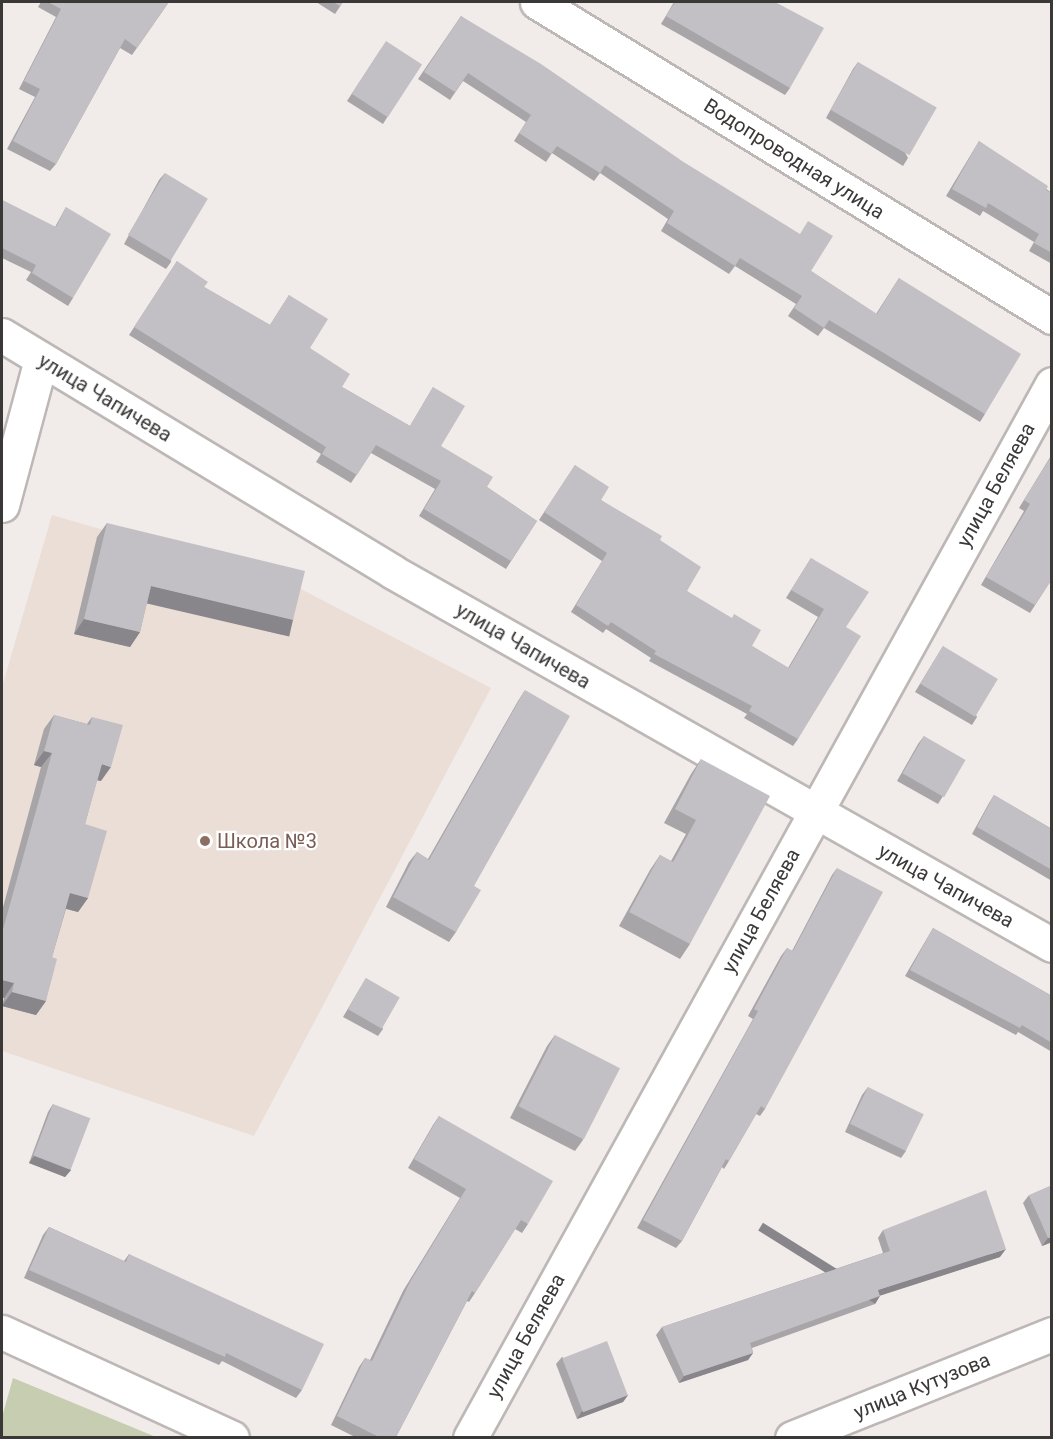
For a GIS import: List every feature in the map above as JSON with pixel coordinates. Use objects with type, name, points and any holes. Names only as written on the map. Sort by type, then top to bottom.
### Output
[{"type":"street","name":"Водопроводная улица","points":[[537,2],[1052,317]]},
{"type":"street","name":"улица Чапичева","points":[[2,335],[393,572],[1052,945]]},
{"type":"street","points":[[2,505],[41,359]]},
{"type":"street","name":"улица Беляева","points":[[470,1437],[1052,384]]},
{"type":"street","points":[[2,1332],[232,1437]]},
{"type":"street","name":"улица Кутузова","points":[[792,1437],[1052,1334]]},
{"type":"shaded area","name":"Школа №3","points":[[52,515],[295,586],[491,688],[254,1136],[2,1051],[2,687]]},
{"type":"green space","points":[[13,1378],[156,1437],[2,1437],[2,1417]]},
{"type":"building","points":[[48,2],[169,2],[137,48],[125,39],[56,164],[13,141],[40,89],[24,81],[61,9]]},
{"type":"building","points":[[675,2],[775,2],[824,28],[790,88],[666,16]]},
{"type":"building","points":[[461,16],[541,64],[682,161],[800,234],[808,221],[833,236],[811,271],[877,314],[899,278],[1021,354],[985,414],[829,320],[824,328],[794,308],[802,296],[740,258],[735,266],[667,223],[674,211],[605,165],[600,173],[557,146],[551,154],[519,133],[531,115],[468,73],[455,92],[424,72]]},
{"type":"building","points":[[386,41],[422,64],[388,117],[352,94]]},
{"type":"building","points":[[858,62],[937,108],[909,155],[830,110]]},
{"type":"building","points":[[979,141],[1048,186],[1046,190],[1052,193],[1052,253],[1034,243],[1039,234],[988,203],[986,208],[952,189]]},
{"type":"building","points":[[165,173],[208,199],[171,260],[128,235]]},
{"type":"building","points":[[2,200],[56,227],[66,207],[111,234],[73,298],[32,273],[36,265],[2,248]]},
{"type":"building","points":[[177,261],[208,282],[204,287],[270,325],[289,295],[328,319],[310,348],[350,374],[342,387],[410,426],[433,387],[465,406],[441,446],[493,477],[487,487],[537,521],[511,561],[424,509],[441,481],[376,445],[357,475],[322,454],[326,447],[134,327]]},
{"type":"building","points":[[1052,455],[1052,579],[1035,605],[986,577],[1030,504],[1024,500]]},
{"type":"building","points":[[575,465],[609,487],[601,500],[662,536],[660,540],[701,567],[687,591],[732,618],[734,614],[761,630],[752,646],[789,668],[824,609],[791,590],[811,558],[869,592],[846,627],[861,636],[798,739],[749,711],[752,706],[654,654],[656,651],[611,622],[608,626],[576,605],[607,553],[544,512]]},
{"type":"building","points":[[107,523],[305,571],[293,620],[151,586],[140,632],[84,619]]},
{"type":"building","points":[[943,646],[998,679],[975,717],[920,684]]},
{"type":"building","points":[[525,690],[570,716],[474,886],[481,890],[456,932],[393,897],[417,852],[429,860]]},
{"type":"building","points":[[54,715],[90,725],[92,717],[123,725],[111,767],[102,764],[85,824],[107,831],[88,898],[70,893],[52,957],[57,959],[46,1001],[12,992],[14,983],[2,980],[2,933],[52,753],[44,751]]},
{"type":"building","points":[[924,736],[966,760],[944,797],[902,773]]},
{"type":"building","points":[[701,759],[770,796],[690,944],[629,912],[660,855],[673,862],[696,820],[675,809]]},
{"type":"building","points":[[994,795],[1052,829],[1052,870],[977,827]]},
{"type":"building","points":[[837,868],[883,892],[765,1109],[761,1106],[729,1161],[726,1159],[682,1241],[643,1220],[758,1011],[754,1009],[787,948],[793,951]]},
{"type":"building","points":[[933,928],[1052,996],[1052,1043],[1022,1025],[1020,1028],[910,970]]},
{"type":"building","points":[[366,978],[400,997],[382,1029],[348,1009]]},
{"type":"building","points":[[555,1035],[620,1068],[584,1139],[519,1106]]},
{"type":"building","points":[[868,1087],[924,1114],[906,1151],[850,1124]]},
{"type":"building","points":[[53,1104],[90,1118],[71,1170],[33,1155]]},
{"type":"building","points":[[439,1116],[553,1181],[528,1224],[521,1220],[475,1293],[472,1291],[396,1437],[379,1437],[337,1416],[365,1358],[372,1361],[410,1282],[466,1189],[414,1159]]},
{"type":"building","points":[[1052,1185],[1052,1237],[1048,1238],[1029,1195]]},
{"type":"building","points":[[986,1190],[1006,1249],[878,1290],[880,1296],[750,1343],[753,1353],[684,1376],[662,1327],[890,1251],[883,1230]]},
{"type":"building","points":[[49,1227],[126,1262],[129,1254],[324,1344],[302,1390],[226,1353],[225,1357],[29,1270]]},
{"type":"building","points":[[607,1341],[628,1395],[583,1412],[562,1358]]},
{"type":"place","name":"Школа №3","points":[[205,841]]}]
